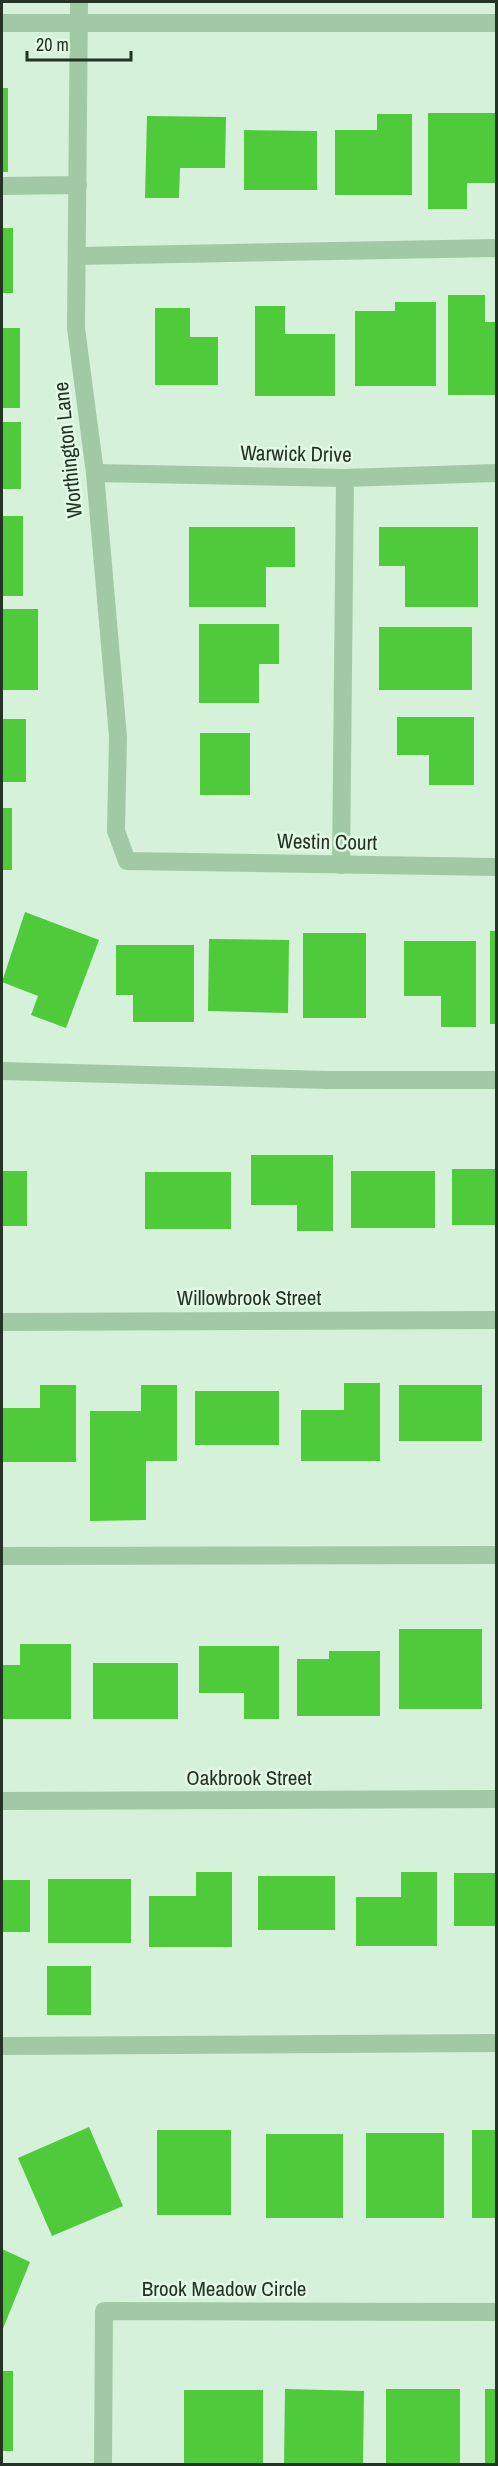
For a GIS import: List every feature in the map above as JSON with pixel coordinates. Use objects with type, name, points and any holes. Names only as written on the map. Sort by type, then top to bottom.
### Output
[{"type":"street","name":"Worthington Lane","points":[[80,2],[76,328],[95,473],[118,737],[116,831],[127,861],[157,863]]},
{"type":"street","points":[[2,22],[496,23]]},
{"type":"street","points":[[2,186],[78,185]]},
{"type":"street","points":[[77,256],[496,248]]},
{"type":"street","name":"Warwick Drive","points":[[95,473],[345,478],[496,473]]},
{"type":"street","points":[[341,865],[345,478]]},
{"type":"street","name":"Westin Court","points":[[157,863],[496,867]]},
{"type":"street","points":[[2,1071],[328,1080],[496,1080]]},
{"type":"street","name":"Willowbrook Street","points":[[2,1322],[496,1320]]},
{"type":"street","points":[[2,1556],[496,1555]]},
{"type":"street","name":"Oakbrook Street","points":[[2,1802],[496,1799]]},
{"type":"street","points":[[2,2046],[496,2043]]},
{"type":"street","name":"Brook Meadow Circle","points":[[103,2464],[104,2311],[496,2312]]},
{"type":"building","points":[[2,88],[8,88],[8,172],[2,172]]},
{"type":"building","points":[[428,113],[496,113],[496,183],[467,183],[467,209],[428,209]]},
{"type":"building","points":[[377,114],[412,114],[412,195],[335,195],[335,130],[377,130]]},
{"type":"building","points":[[147,116],[226,117],[225,168],[180,168],[179,198],[145,198]]},
{"type":"building","points":[[244,130],[317,131],[317,190],[244,190]]},
{"type":"building","points":[[2,228],[13,228],[13,293],[2,293]]},
{"type":"building","points":[[448,295],[485,295],[485,322],[496,322],[496,395],[448,395]]},
{"type":"building","points":[[395,302],[436,302],[436,386],[355,386],[355,311],[395,311]]},
{"type":"building","points":[[255,306],[285,306],[285,334],[335,334],[335,396],[255,396]]},
{"type":"building","points":[[155,308],[190,308],[190,337],[218,337],[218,385],[155,385]]},
{"type":"building","points":[[2,328],[20,328],[20,408],[2,408]]},
{"type":"building","points":[[2,422],[21,422],[21,489],[2,489]]},
{"type":"building","points":[[2,516],[23,516],[23,596],[2,596]]},
{"type":"building","points":[[189,527],[295,527],[295,567],[266,567],[266,607],[189,607]]},
{"type":"building","points":[[379,527],[478,527],[478,607],[405,607],[405,566],[379,566]]},
{"type":"building","points":[[2,609],[38,609],[38,690],[2,690]]},
{"type":"building","points":[[199,624],[279,624],[279,664],[259,664],[259,703],[199,703]]},
{"type":"building","points":[[379,627],[472,627],[472,690],[379,690]]},
{"type":"building","points":[[397,717],[474,717],[474,785],[429,785],[429,755],[397,755]]},
{"type":"building","points":[[2,719],[26,719],[26,782],[2,782]]},
{"type":"building","points":[[200,733],[250,733],[250,795],[200,795]]},
{"type":"building","points":[[2,808],[12,808],[12,870],[2,870]]},
{"type":"building","points":[[25,912],[99,940],[66,1028],[31,1015],[38,996],[2,982]]},
{"type":"building","points":[[490,931],[496,931],[496,1024],[490,1024]]},
{"type":"building","points":[[303,933],[366,933],[366,1018],[303,1018]]},
{"type":"building","points":[[209,939],[289,940],[288,1013],[208,1011]]},
{"type":"building","points":[[404,941],[476,941],[476,1027],[441,1027],[441,996],[404,996]]},
{"type":"building","points":[[116,945],[194,945],[194,1022],[133,1022],[133,995],[116,995]]},
{"type":"building","points":[[251,1155],[333,1155],[333,1231],[297,1231],[297,1205],[251,1205]]},
{"type":"building","points":[[452,1169],[496,1169],[496,1225],[452,1225]]},
{"type":"building","points":[[2,1171],[27,1171],[27,1226],[2,1226]]},
{"type":"building","points":[[351,1171],[435,1171],[435,1228],[351,1228]]},
{"type":"building","points":[[145,1172],[231,1172],[231,1229],[145,1229]]},
{"type":"building","points":[[344,1383],[380,1383],[380,1461],[301,1461],[301,1410],[344,1410]]},
{"type":"building","points":[[40,1385],[76,1385],[76,1462],[2,1462],[2,1408],[40,1408]]},
{"type":"building","points":[[141,1385],[177,1385],[177,1461],[146,1461],[146,1520],[90,1521],[90,1411],[141,1411]]},
{"type":"building","points":[[399,1385],[482,1385],[482,1441],[399,1441]]},
{"type":"building","points":[[195,1391],[279,1391],[279,1445],[195,1445]]},
{"type":"building","points":[[399,1629],[482,1629],[482,1709],[399,1709]]},
{"type":"building","points":[[20,1644],[71,1644],[71,1719],[2,1719],[2,1665],[20,1665]]},
{"type":"building","points":[[199,1646],[279,1646],[279,1719],[244,1719],[244,1693],[199,1693]]},
{"type":"building","points":[[329,1651],[380,1651],[380,1716],[297,1716],[297,1659],[329,1659]]},
{"type":"building","points":[[93,1663],[178,1663],[178,1719],[93,1719]]},
{"type":"building","points":[[196,1872],[232,1872],[232,1947],[149,1947],[149,1896],[196,1896]]},
{"type":"building","points":[[401,1872],[437,1872],[437,1946],[356,1946],[356,1897],[401,1897]]},
{"type":"building","points":[[454,1873],[496,1873],[496,1926],[454,1926]]},
{"type":"building","points":[[258,1876],[335,1876],[335,1930],[258,1930]]},
{"type":"building","points":[[48,1879],[131,1879],[131,1943],[48,1943]]},
{"type":"building","points":[[2,1880],[30,1880],[30,1932],[2,1932]]},
{"type":"building","points":[[47,1966],[91,1966],[91,2015],[47,2015]]},
{"type":"building","points":[[89,2127],[123,2206],[52,2236],[18,2158]]},
{"type":"building","points":[[157,2130],[231,2130],[231,2215],[157,2215]]},
{"type":"building","points":[[472,2130],[496,2130],[496,2218],[472,2218]]},
{"type":"building","points":[[366,2133],[444,2133],[444,2218],[366,2218]]},
{"type":"building","points":[[266,2134],[343,2134],[343,2218],[266,2218]]},
{"type":"building","points":[[2,2249],[30,2262],[2,2331]]},
{"type":"building","points":[[2,2371],[13,2371],[13,2451],[2,2451]]},
{"type":"building","points":[[285,2389],[364,2391],[363,2464],[284,2464]]},
{"type":"building","points":[[386,2389],[460,2389],[460,2464],[386,2464]]},
{"type":"building","points":[[485,2389],[496,2389],[496,2464],[485,2464]]},
{"type":"building","points":[[184,2390],[263,2390],[263,2464],[184,2464]]}]
